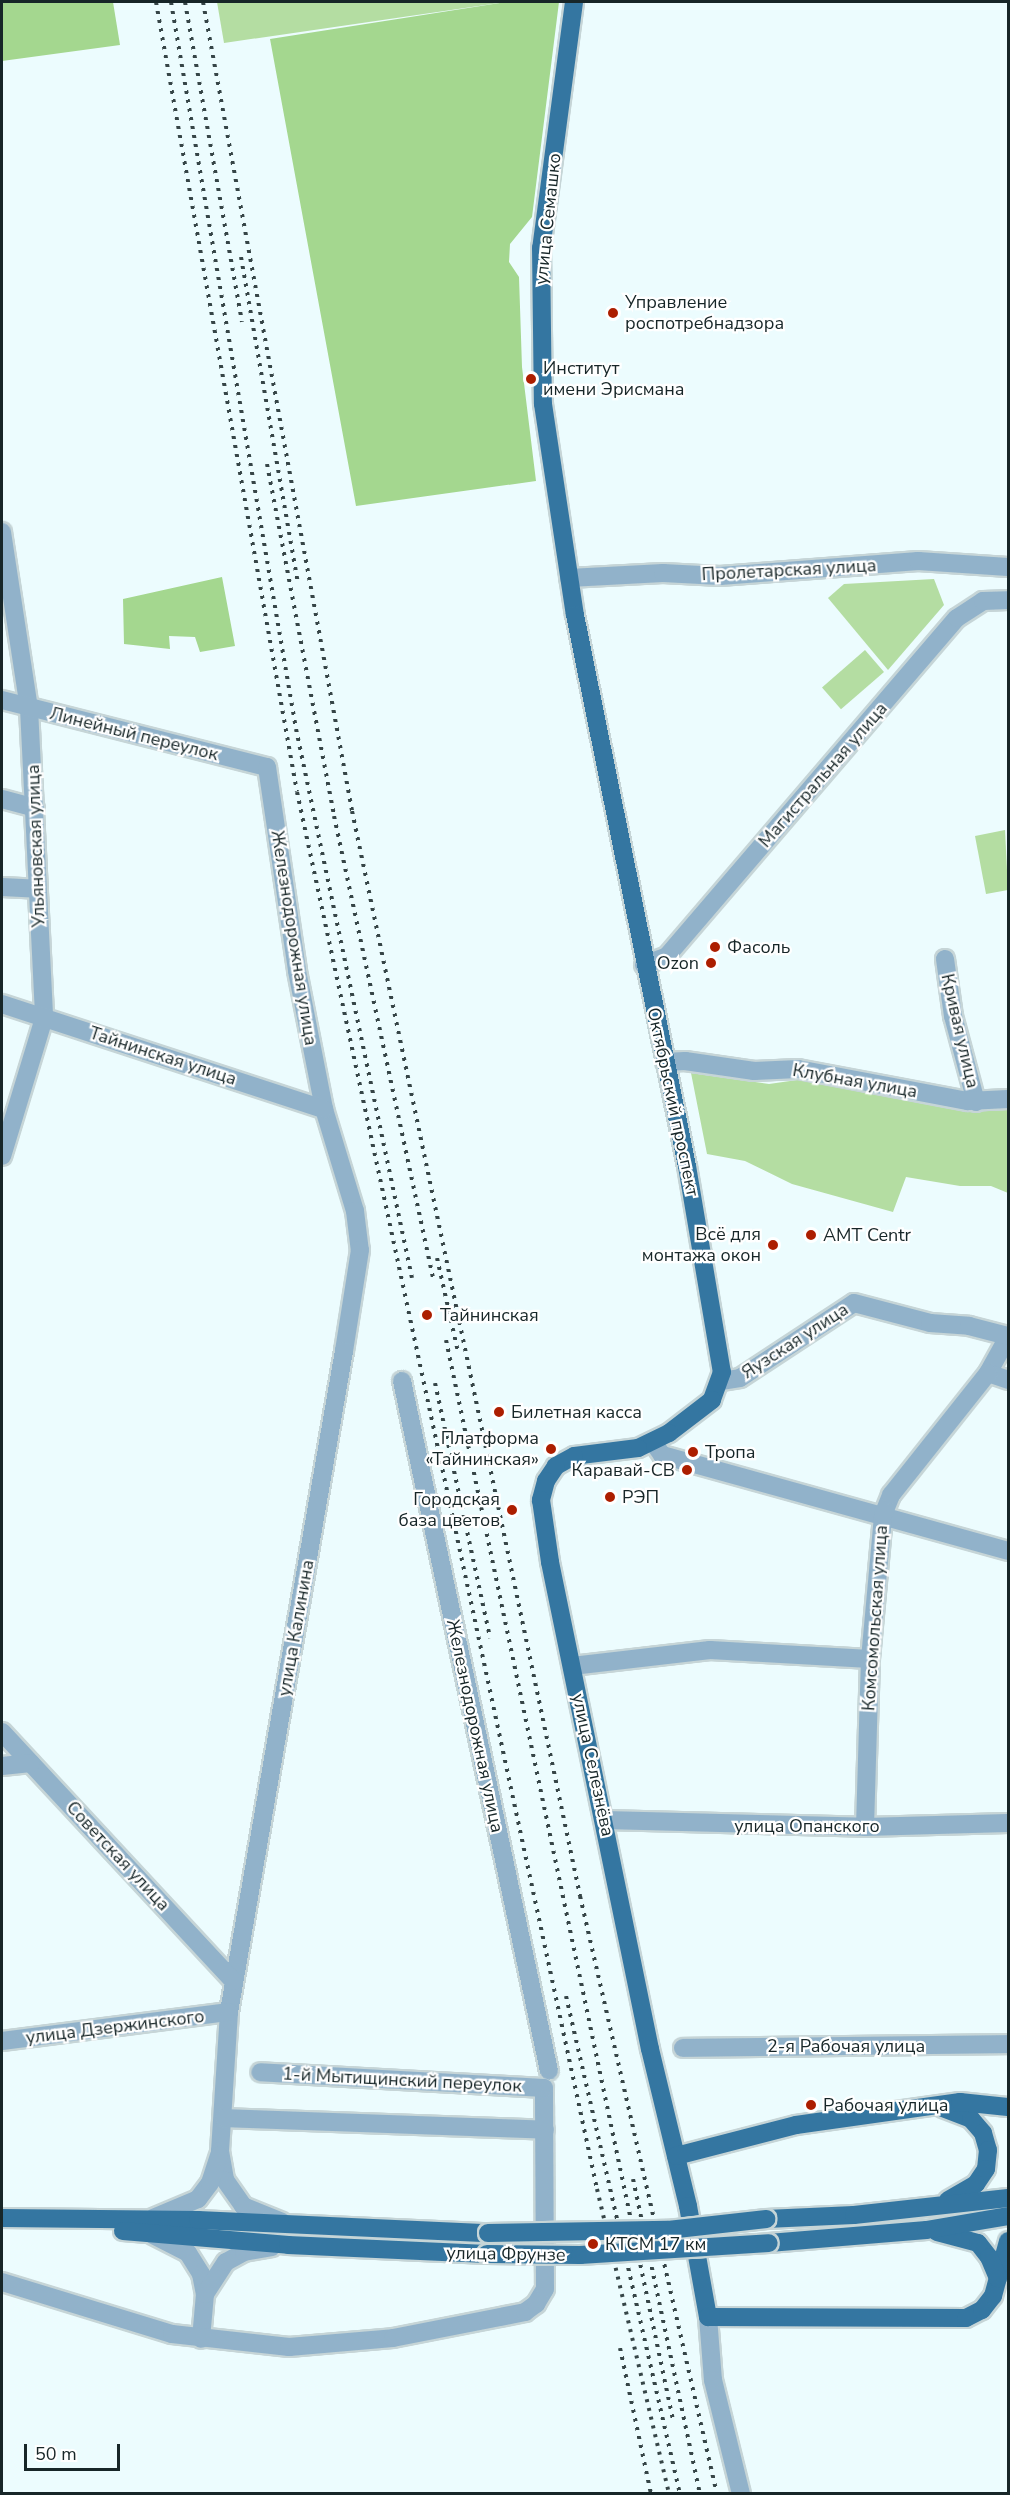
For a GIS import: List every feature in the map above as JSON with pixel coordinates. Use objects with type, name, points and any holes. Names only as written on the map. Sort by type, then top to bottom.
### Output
[{"type":"main road","name":"улица Семашко","points":[[574,2],[540,284],[543,404],[575,615]]},
{"type":"main road","name":"Октябрьский проспект","points":[[575,615],[665,1062],[717,1335],[721,1381]]},
{"type":"main road","points":[[653,1442],[706,1408],[721,1381]]},
{"type":"main road","name":"улица Селезнёва","points":[[653,1442],[566,1459],[546,1481],[541,1500],[542,1523],[708,2318]]},
{"type":"main road","points":[[676,2156],[796,2125],[960,2102],[1008,2107]]},
{"type":"main road","points":[[926,2209],[970,2190],[982,2177],[988,2160],[987,2141],[978,2125],[963,2114],[935,2106]]},
{"type":"main road","name":"улица Фрунзе","points":[[2,2231],[147,2226],[291,2226],[488,2233],[668,2230],[766,2219],[926,2209],[1008,2198]]},
{"type":"main road","name":"улица Фрунзе","points":[[2,2218],[147,2226],[288,2245],[487,2254],[580,2255],[926,2230],[1008,2216]]},
{"type":"main road","points":[[926,2230],[961,2236],[978,2243],[989,2257],[999,2280]]},
{"type":"main road","points":[[708,2318],[966,2318],[988,2304],[999,2280],[1008,2241]]},
{"type":"street","name":"Ульяновская улица","points":[[2,532],[30,708],[44,1018],[2,1156]]},
{"type":"street","name":"Пролетарская улица","points":[[569,578],[663,573],[720,576],[918,561],[1008,567]]},
{"type":"street","name":"Магистральная улица","points":[[644,965],[667,956],[957,618],[983,602],[1008,600]]},
{"type":"street","name":"Линейный переулок","points":[[2,700],[267,766]]},
{"type":"street","name":"Железнодорожная улица","points":[[267,766],[297,970],[324,1109]]},
{"type":"street","points":[[2,799],[35,808]]},
{"type":"street","points":[[2,887],[37,889]]},
{"type":"street","name":"Кривая улица","points":[[945,959],[953,1016],[976,1102]]},
{"type":"street","name":"Тайнинская улица","points":[[2,1004],[324,1109]]},
{"type":"street","name":"Клубная улица","points":[[665,1062],[685,1061],[753,1071],[798,1069],[976,1102],[1008,1100]]},
{"type":"street","name":"улица Калинина","points":[[220,2151],[233,1981],[248,1917],[360,1250],[348,1181],[324,1109]]},
{"type":"street","name":"Яузская улица","points":[[721,1381],[740,1378],[854,1303],[930,1323],[969,1326],[1008,1336],[988,1373]]},
{"type":"street","points":[[988,1373],[1008,1380]]},
{"type":"street","name":"Комсомольская улица","points":[[865,1827],[870,1659],[883,1515],[891,1496],[988,1373]]},
{"type":"street","name":"Железнодорожная улица","points":[[2,2282],[27,2288],[140,2326],[201,2339],[289,2347],[336,2345],[393,2338],[528,2311],[545,2289],[547,2080],[402,1381]]},
{"type":"street","points":[[653,1442],[662,1455],[1008,1551]]},
{"type":"street","points":[[572,1666],[710,1650],[870,1659]]},
{"type":"street","name":"Советская улица","points":[[2,1732],[233,1981]]},
{"type":"street","points":[[2,1766],[31,1763]]},
{"type":"street","name":"улица Опанского","points":[[605,1820],[865,1827],[1008,1823]]},
{"type":"street","name":"улица Дзержинского","points":[[2,2042],[229,2012]]},
{"type":"street","name":"2-я Рабочая улица","points":[[683,2048],[1008,2044]]},
{"type":"street","name":"1-й Мытищинский переулок","points":[[260,2072],[547,2080]]},
{"type":"street","points":[[224,2118],[545,2130]]},
{"type":"street","points":[[220,2151],[225,2180],[236,2200],[254,2212],[291,2226]]},
{"type":"street","points":[[201,2339],[205,2294],[201,2274],[188,2253],[147,2226],[198,2199],[210,2183],[220,2151]]},
{"type":"street","points":[[205,2294],[217,2272],[233,2257],[288,2245]]},
{"type":"street","points":[[708,2318],[713,2380],[741,2493]]},
{"type":"green space","points":[[2,2],[113,2],[120,45],[2,61]]},
{"type":"green space","points":[[217,2],[506,2],[224,43]]},
{"type":"green space","points":[[506,2],[559,2],[532,217],[510,244],[509,262],[519,277],[522,367],[536,481],[356,506],[270,39]]},
{"type":"green space","points":[[222,577],[235,646],[200,652],[195,637],[169,636],[170,649],[124,644],[123,599]]},
{"type":"green space","points":[[934,579],[944,605],[888,670],[828,598],[844,584]]},
{"type":"green space","points":[[865,650],[884,672],[841,709],[822,687]]},
{"type":"green space","points":[[1005,830],[1008,890],[986,894],[975,836]]},
{"type":"green space","points":[[691,1073],[769,1084],[804,1079],[971,1109],[1008,1108],[1008,1193],[991,1186],[960,1186],[906,1177],[893,1212],[792,1184],[745,1161],[707,1154]]},
{"type":"railway","points":[[156,2],[297,792],[597,2189],[669,2494]]},
{"type":"railway","points":[[171,2],[296,729],[412,1278]]},
{"type":"railway","points":[[185,2],[242,322]]},
{"type":"railway","points":[[203,2],[352,811],[580,1896],[717,2494]]},
{"type":"railway","points":[[241,257],[298,582]]},
{"type":"railway","points":[[267,464],[334,816],[433,1278]]},
{"type":"railway","points":[[437,1258],[458,1352]]},
{"type":"railway","points":[[446,1340],[673,2420]]},
{"type":"railway","points":[[435,1383],[490,1638]]},
{"type":"railway","points":[[566,1996],[680,2494]]},
{"type":"railway","points":[[633,2179],[700,2494]]},
{"type":"railway","points":[[620,2348],[651,2494]]},
{"type":"place","name":"Управление роспотребнадзора","points":[[613,313]]},
{"type":"place","name":"Институт имени Эрисмана","points":[[531,379]]},
{"type":"place","name":"Фасоль","points":[[715,947]]},
{"type":"place","name":"Ozon","points":[[711,963]]},
{"type":"place","name":"AMT Centr","points":[[811,1235]]},
{"type":"place","name":"Всё для монтажа окон","points":[[773,1245]]},
{"type":"place","name":"Тайнинская","points":[[427,1315]]},
{"type":"place","name":"Билетная касса","points":[[499,1412]]},
{"type":"place","name":"Платформа «Тайнинская»","points":[[551,1449]]},
{"type":"place","name":"Тропа","points":[[693,1452]]},
{"type":"place","name":"Каравай-СВ","points":[[687,1470]]},
{"type":"place","name":"РЭП","points":[[610,1497]]},
{"type":"place","name":"Городская база цветов","points":[[512,1510]]},
{"type":"place","name":"Рабочая улица","points":[[811,2105]]},
{"type":"place","name":"КТСМ 17 км","points":[[593,2244]]}]
